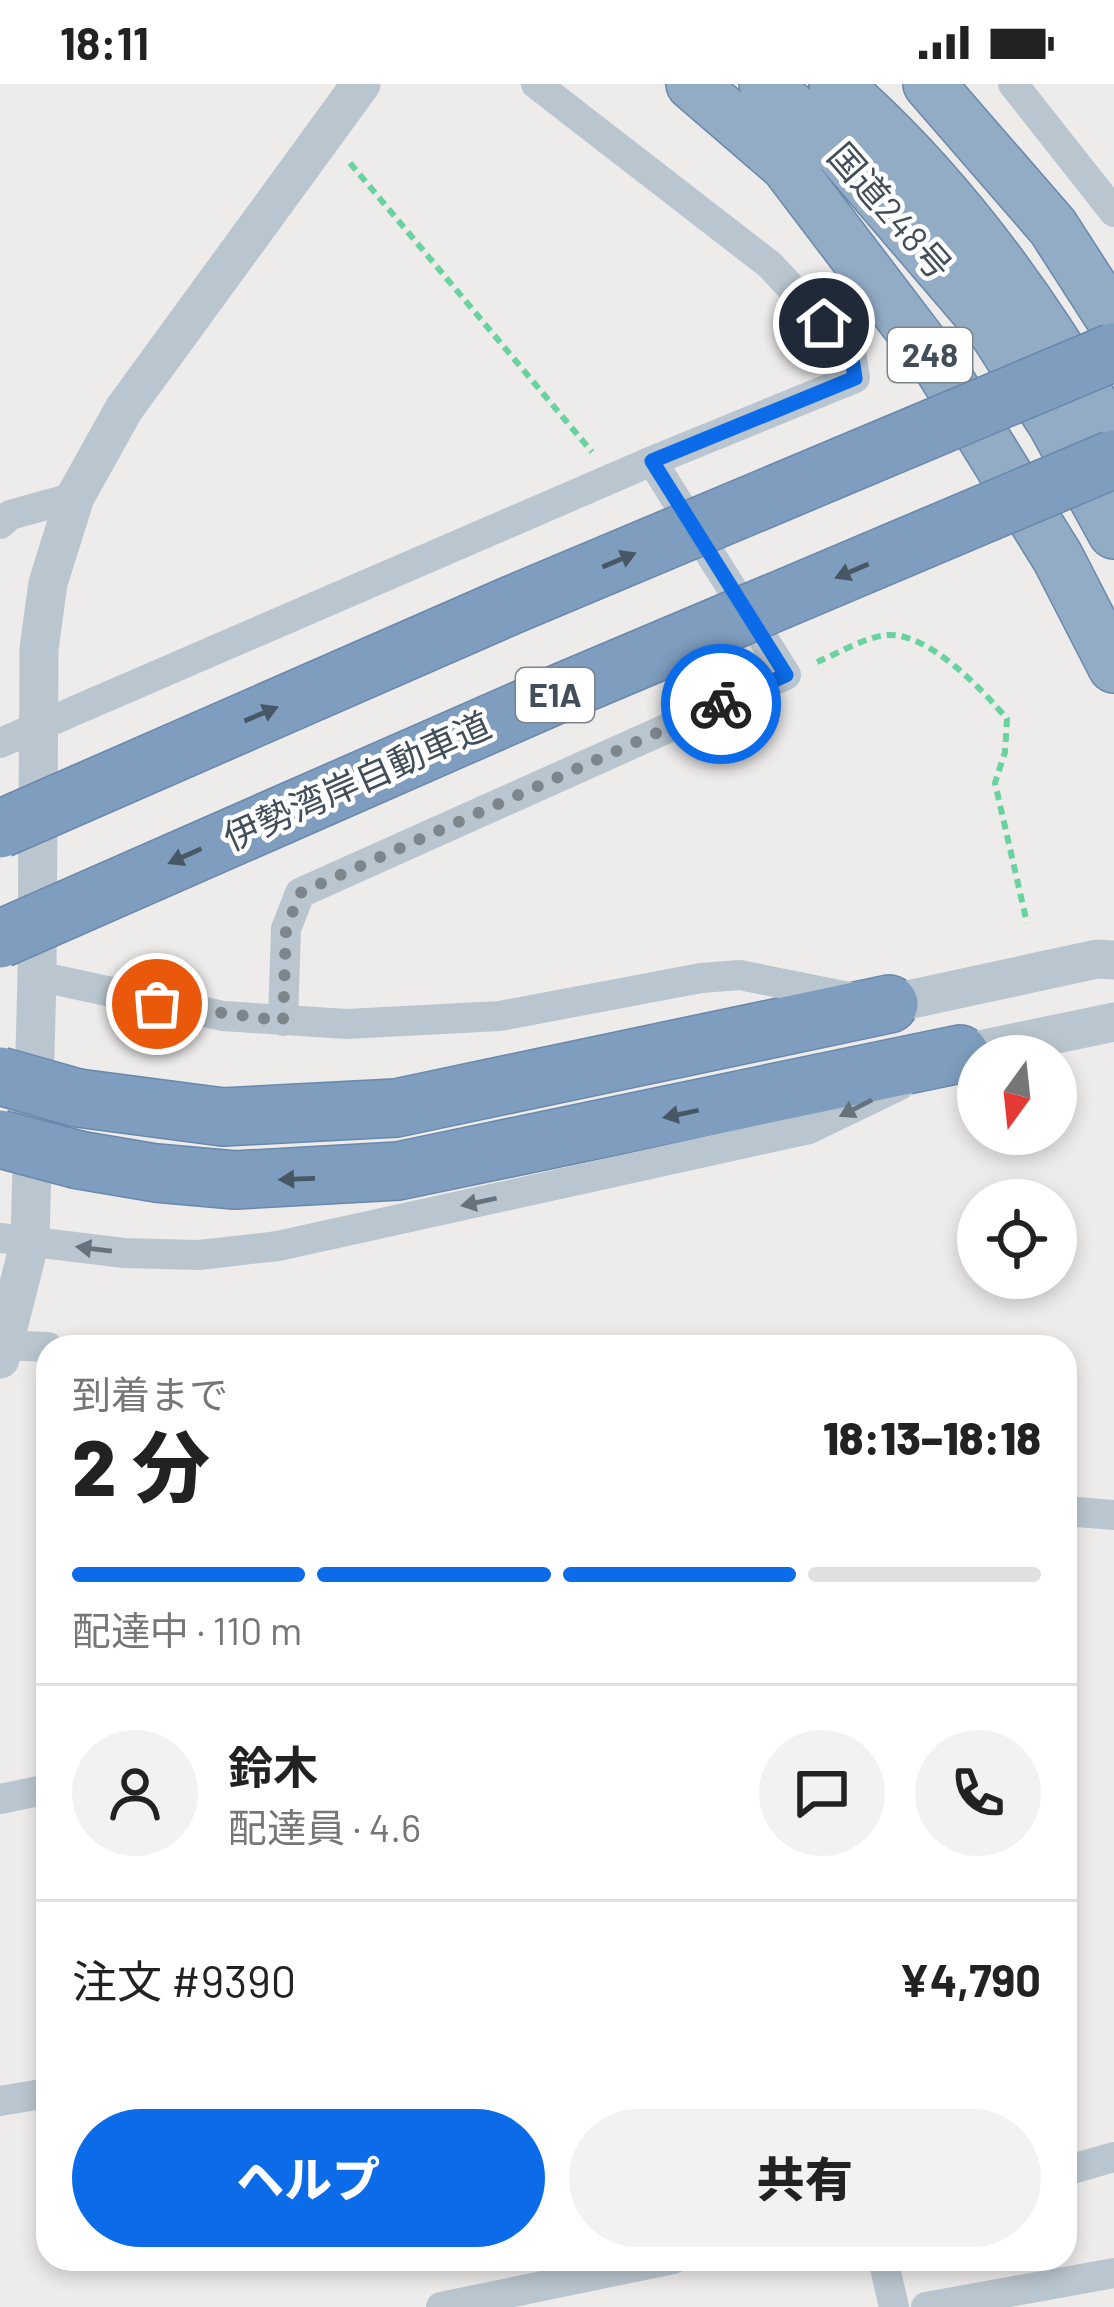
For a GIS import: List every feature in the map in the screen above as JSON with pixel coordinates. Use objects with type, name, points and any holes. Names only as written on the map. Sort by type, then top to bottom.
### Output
[{"type":"highway","name":"248","points":[[692,84],[786,165],[941,369],[1058,558],[1114,667]]},
{"type":"highway","name":"国道248号","points":[[765,84],[840,151],[995,332],[1054,424],[1114,533]]},
{"type":"highway","name":"国道248号","points":[[835,84],[964,219],[1040,315],[1114,441]]},
{"type":"highway","points":[[929,84],[1053,227],[1114,322]]},
{"type":"highway","points":[[0,829],[514,604],[1114,352]]},
{"type":"highway","name":"伊勢湾岸自動車道","points":[[19,957],[489,724],[1114,459]]},
{"type":"highway","points":[[917,544],[1114,476]]},
{"type":"highway","points":[[0,1076],[78,1098],[223,1117],[396,1108],[889,1004]]},
{"type":"highway","points":[[0,1138],[79,1160],[156,1174],[235,1180],[398,1171],[957,1055]]},
{"type":"street","points":[[36,1348],[1,1350],[15,1239],[19,957],[47,584],[75,497],[124,409],[361,84]]},
{"type":"street","points":[[0,743],[855,378],[851,352],[770,265],[536,84]]},
{"type":"street","points":[[1012,84],[1114,212]]},
{"type":"street","points":[[283,1021],[286,929],[300,893],[786,675],[652,461]]},
{"type":"street","points":[[0,524],[10,515],[75,497]]},
{"type":"street","points":[[19,957],[157,1004],[283,1021],[392,1023],[500,1016],[700,978],[740,975],[889,1004],[1097,959],[1114,960]]},
{"type":"street","points":[[1051,1035],[1114,1022]]},
{"type":"street","points":[[15,1239],[199,1255],[278,1246],[809,1129],[957,1055]]},
{"type":"street","points":[[1077,1512],[1114,1515]]},
{"type":"street","points":[[0,1798],[36,1791]]},
{"type":"street","points":[[0,2101],[36,2095]]},
{"type":"street","points":[[1077,2168],[1114,2157]]},
{"type":"street","points":[[441,2307],[616,2271]]},
{"type":"street","points":[[886,2271],[894,2307]]},
{"type":"street","points":[[926,2307],[1114,2273]]},
{"type":"path","points":[[325,133],[614,478]]},
{"type":"path","points":[[786,675],[887,635],[920,642],[980,686],[1006,719],[1005,752],[994,783],[1028,922]]},
{"type":"way so far","points":[[157,1004],[283,1021],[286,929],[300,893],[721,704]]},
{"type":"route","points":[[721,704],[786,675],[652,461],[855,378],[851,352],[824,323]]}]
